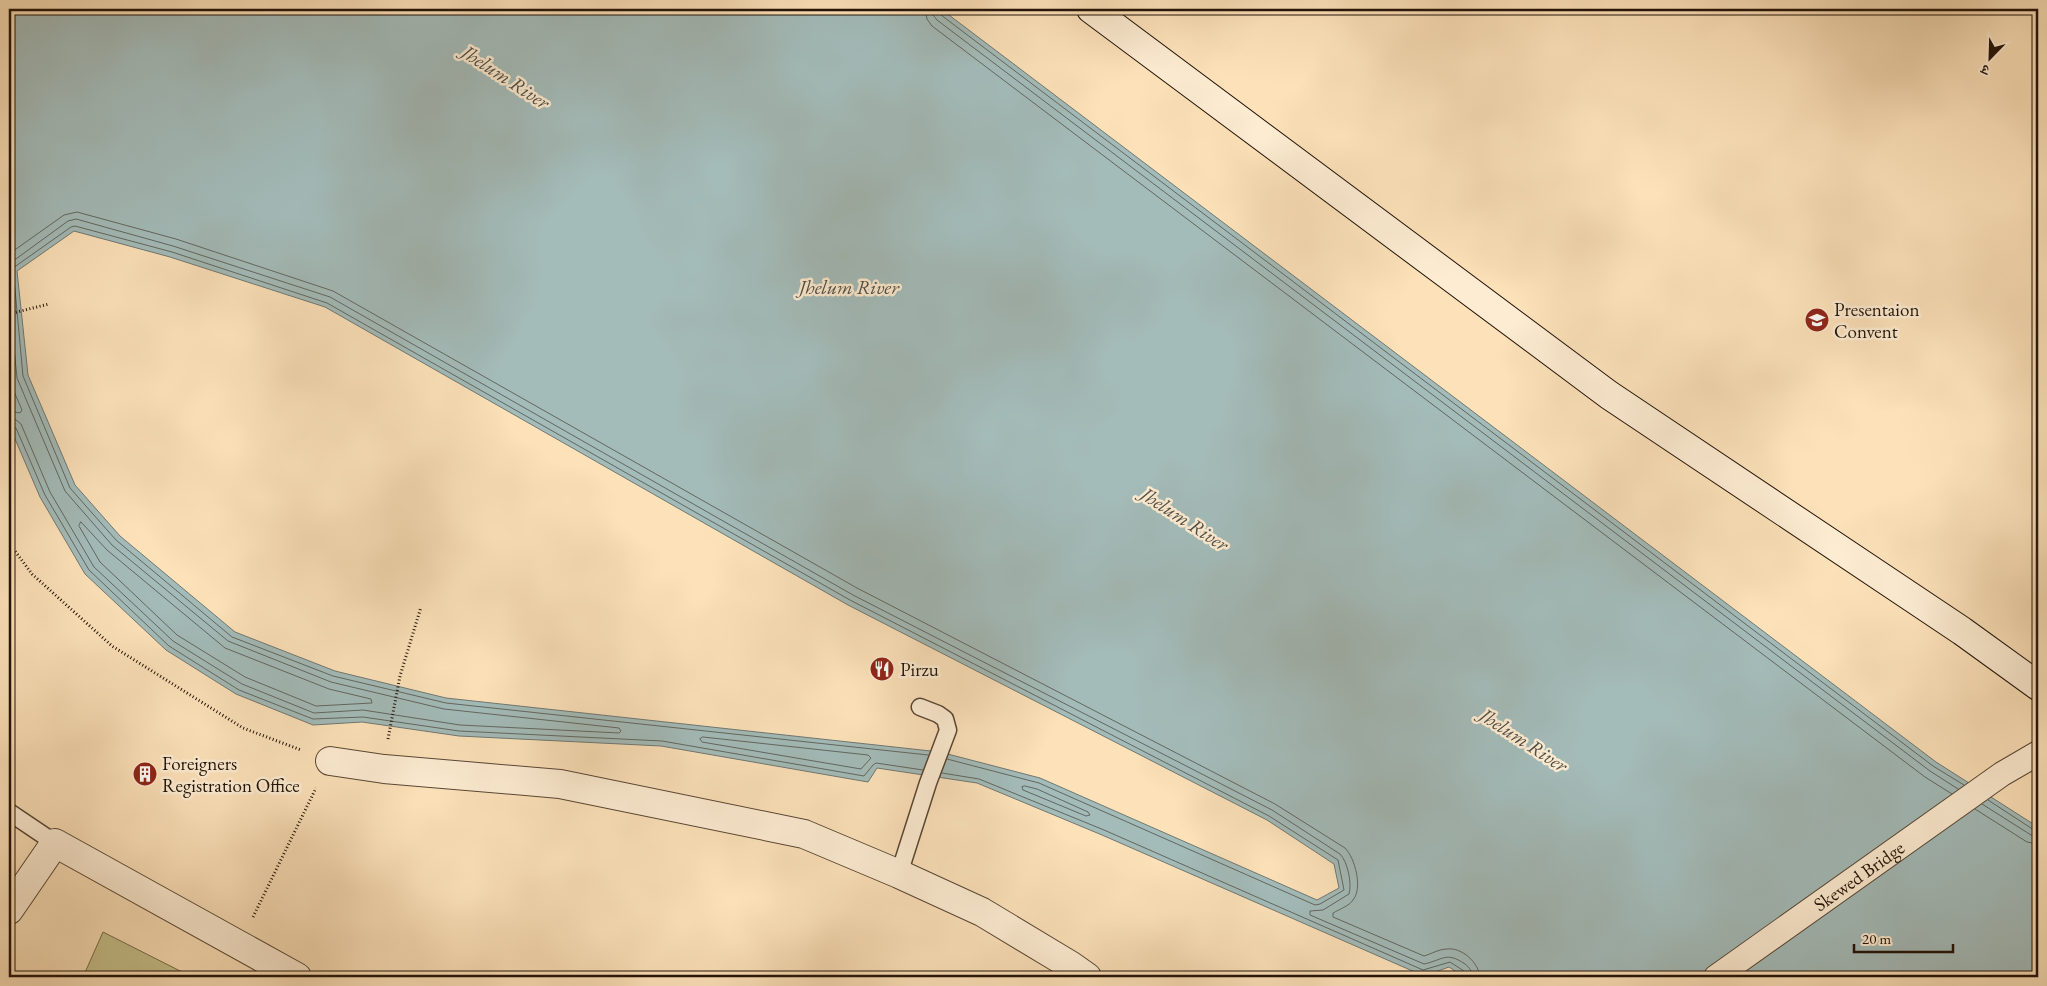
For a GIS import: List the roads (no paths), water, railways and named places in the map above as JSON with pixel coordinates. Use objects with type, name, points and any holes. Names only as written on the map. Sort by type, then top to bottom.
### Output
[{"type":"street","points":[[1091,9],[1609,395],[1962,631],[2038,686]]},
{"type":"street","name":"Skewed Bridge","points":[[1716,977],[2002,774],[2038,753]]},
{"type":"street","points":[[330,760],[384,769],[560,784],[804,834],[982,912],[1086,977]]},
{"type":"street","points":[[9,910],[55,843],[297,977]]},
{"type":"lane","points":[[899,874],[928,783],[948,730],[945,719],[920,707]]},
{"type":"lane","points":[[9,812],[55,843]]},
{"type":"water","name":"Jhelum River","points":[[9,9],[941,9],[1936,762],[2038,827],[2038,977],[1464,977],[1449,967],[1424,976],[1102,835],[977,783],[877,768],[868,782],[661,746],[459,736],[362,722],[313,725],[236,694],[166,650],[85,574],[40,497],[9,425]],"holes":[[[74,231],[170,257],[325,307],[848,605],[1267,820],[1334,864],[1339,888],[1317,900],[1040,778],[940,752],[446,698],[335,671],[235,632],[120,536],[75,485],[28,375],[17,271]]]},
{"type":"place","name":"Presentaion Convent","points":[[1817,320]]},
{"type":"place","name":"Pirzu","points":[[882,669]]},
{"type":"place","name":"Foreigners Registration Office","points":[[145,774]]}]
